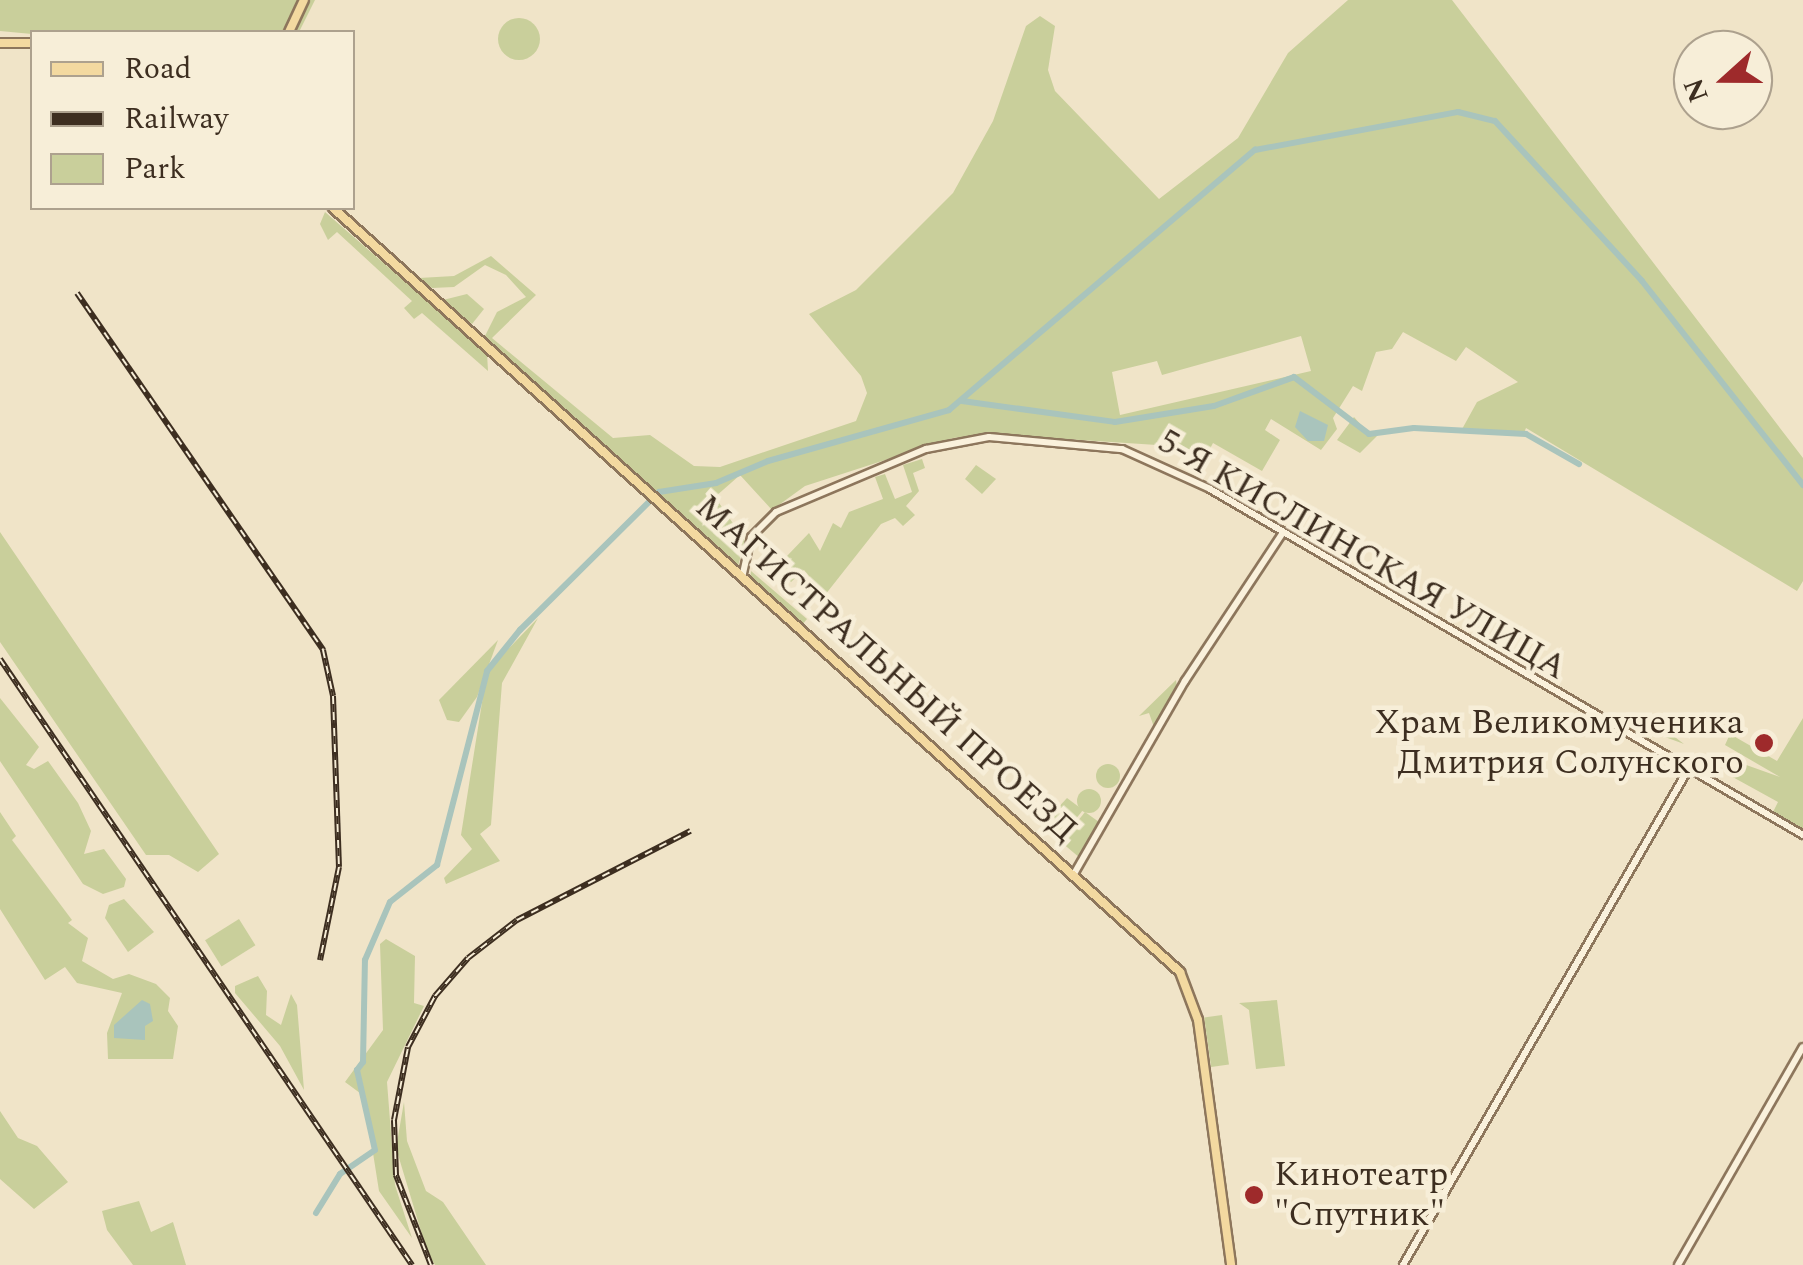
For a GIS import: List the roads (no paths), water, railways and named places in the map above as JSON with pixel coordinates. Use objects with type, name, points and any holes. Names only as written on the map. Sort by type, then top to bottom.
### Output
[{"type":"main road","points":[[290,30],[304,0]]},
{"type":"main road","points":[[0,43],[30,43]]},
{"type":"main road","name":"МАГИСТРАЛЬНЫЙ ПРОЕЗД","points":[[335,210],[1154,944],[1190,990],[1231,1265]]},
{"type":"street","name":"5-Я КИСЛИНСКАЯ УЛИЦА","points":[[742,578],[755,530],[792,503],[926,449],[989,437],[1122,449],[1186,476],[1803,834]]},
{"type":"street","points":[[1074,874],[1185,680],[1282,534]]},
{"type":"street","points":[[1403,1265],[1689,768]]},
{"type":"street","points":[[1678,1265],[1803,1047]]},
{"type":"water","points":[[1300,411],[1328,425],[1324,441],[1308,441],[1295,427]]},
{"type":"water","points":[[142,1000],[150,1004],[153,1021],[145,1026],[145,1040],[114,1038],[114,1025]]},
{"type":"waterway","points":[[316,1213],[340,1174],[375,1150],[357,1070],[363,1062],[365,960],[390,902],[437,865],[487,671],[520,630],[659,492],[716,483],[768,461],[949,410],[1255,150],[1458,112],[1495,121],[1642,281],[1803,485]]},
{"type":"waterway","points":[[962,401],[1115,422],[1214,406],[1294,377],[1369,434],[1414,428],[1526,434],[1579,464]]},
{"type":"railway","points":[[77,293],[323,650],[333,696],[339,867],[320,960]]},
{"type":"railway","points":[[0,659],[412,1265]]},
{"type":"railway","points":[[431,1265],[396,1175],[394,1120],[408,1047],[435,996],[468,958],[517,920],[690,831]]},
{"type":"place","name":"Храм Великомученика Дмитрия Солунского","points":[[1764,743]]},
{"type":"place","name":"Кинотеатр \"Спутник\"","points":[[1254,1195]]}]
